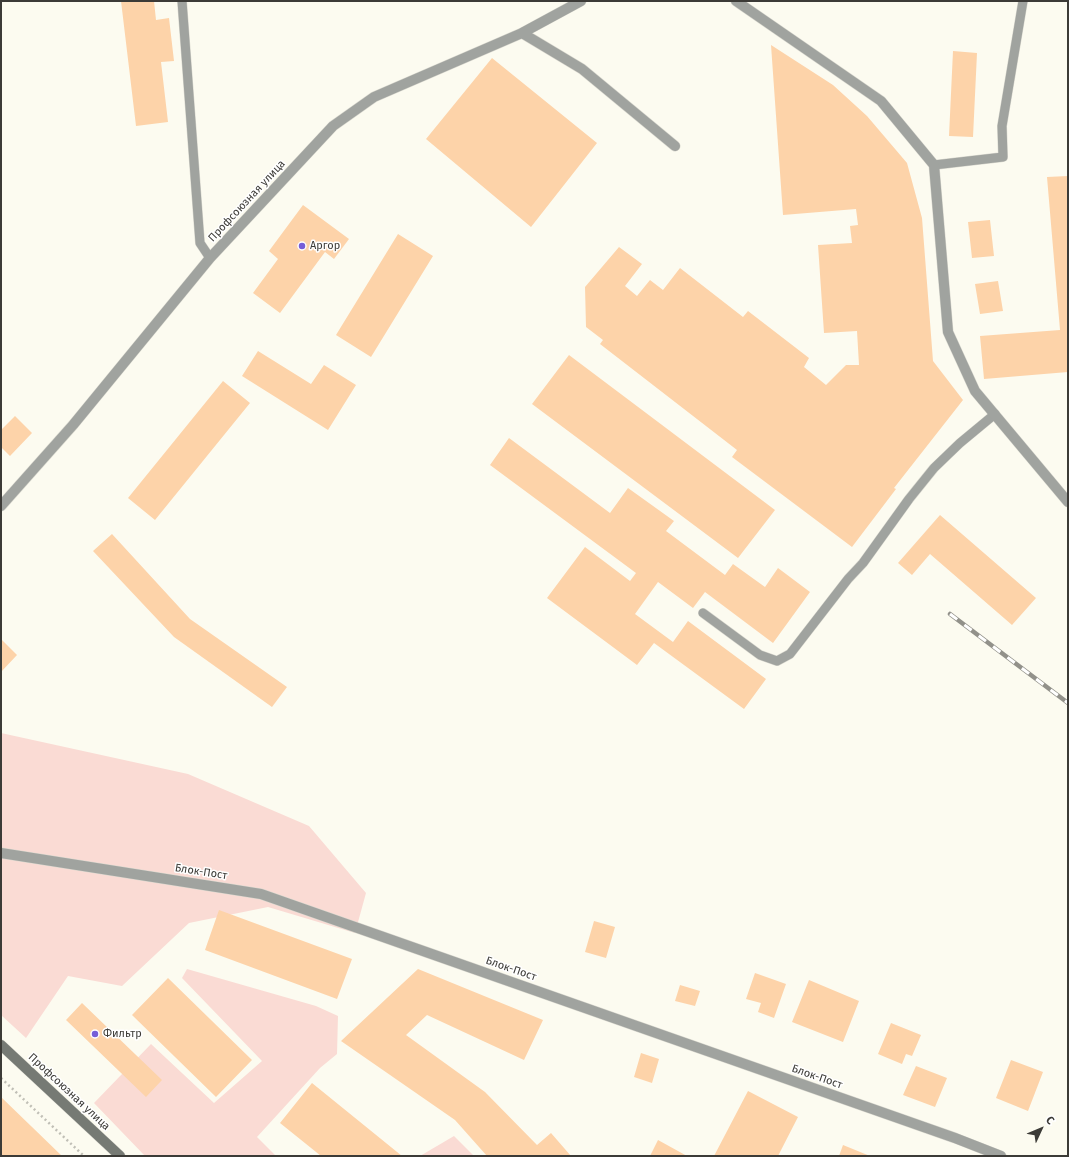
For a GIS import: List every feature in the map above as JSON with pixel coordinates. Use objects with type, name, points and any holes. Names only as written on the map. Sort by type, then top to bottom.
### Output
[{"type":"main road","name":"Профсоюзная улица","points":[[1,1045],[120,1156]]},
{"type":"street","name":"Профсоюзная улица","points":[[1,506],[73,425],[210,258],[333,126],[374,97],[522,32],[581,1]]},
{"type":"street","points":[[736,1],[881,101],[934,165],[948,332],[975,391],[1068,502]]},
{"type":"street","points":[[522,32],[582,69],[675,146]]},
{"type":"street","name":"Блок-Пост","points":[[1,853],[261,894],[1001,1156]]},
{"type":"lane","points":[[182,1],[200,243],[210,258]]},
{"type":"lane","points":[[934,165],[1003,157],[1002,126],[1023,1]]},
{"type":"lane","points":[[703,613],[760,655],[777,661],[790,654],[848,579],[863,563],[909,499],[934,468],[960,443],[995,414]]},
{"type":"path","points":[[1,1078],[84,1156]]},
{"type":"shaded area","points":[[1,733],[188,774],[309,826],[366,893],[355,933],[268,907],[189,923],[122,986],[68,976],[26,1038],[1,1015]]},
{"type":"shaded area","points":[[187,969],[316,1006],[338,1016],[337,1054],[320,1068],[257,1137],[276,1156],[145,1156],[94,1103],[151,1044],[214,1103],[262,1061],[182,978]]},
{"type":"shaded area","points":[[454,1136],[474,1156],[420,1156]]},
{"type":"building","points":[[121,1],[154,1],[156,20],[169,18],[174,61],[161,62],[168,122],[136,126]]},
{"type":"building","points":[[771,45],[833,85],[867,116],[907,163],[922,218],[933,361],[963,400],[894,488],[896,489],[852,547],[732,457],[737,450],[600,344],[603,340],[586,327],[585,287],[619,247],[642,264],[625,286],[637,296],[650,280],[663,290],[680,268],[743,317],[748,311],[809,358],[804,367],[826,385],[846,365],[859,365],[857,331],[824,333],[818,245],[852,243],[850,226],[858,225],[856,209],[783,215]]},
{"type":"building","points":[[953,51],[977,53],[973,137],[949,136]]},
{"type":"building","points":[[492,58],[597,143],[531,227],[426,139]]},
{"type":"building","points":[[1068,176],[1068,372],[984,379],[980,336],[1060,330],[1047,177]]},
{"type":"building","points":[[303,205],[349,239],[334,259],[325,252],[280,313],[253,293],[278,259],[269,251]]},
{"type":"building","points":[[990,220],[994,256],[972,258],[968,222]]},
{"type":"building","points":[[398,234],[433,256],[371,357],[336,335]]},
{"type":"building","points":[[998,281],[1003,311],[980,314],[975,284]]},
{"type":"building","points":[[258,351],[311,384],[324,365],[356,385],[328,430],[242,376]]},
{"type":"building","points":[[569,355],[775,510],[738,558],[532,404]]},
{"type":"building","points":[[223,381],[250,403],[155,520],[128,498]]},
{"type":"building","points":[[15,416],[32,433],[10,456],[1,447],[1,430]]},
{"type":"building","points":[[509,438],[610,513],[628,488],[674,521],[666,531],[725,575],[733,564],[765,587],[778,568],[810,592],[773,643],[705,592],[693,608],[658,582],[635,614],[673,642],[688,621],[766,679],[744,709],[654,643],[637,665],[547,598],[585,547],[630,581],[636,573],[490,465]]},
{"type":"building","points":[[940,515],[1036,598],[1012,625],[930,554],[912,575],[898,563]]},
{"type":"building","points":[[112,534],[190,619],[287,687],[272,707],[174,637],[93,551]]},
{"type":"building","points":[[1,639],[17,655],[1,672]]},
{"type":"building","points":[[219,910],[352,959],[337,999],[205,950]]},
{"type":"building","points":[[594,921],[615,927],[606,958],[585,952]]},
{"type":"building","points":[[418,969],[543,1020],[524,1060],[427,1015],[406,1035],[485,1092],[537,1145],[551,1133],[571,1156],[487,1156],[455,1120],[341,1041]]},
{"type":"building","points":[[755,973],[786,984],[774,1018],[758,1012],[761,1003],[746,999]]},
{"type":"building","points":[[168,978],[252,1060],[216,1097],[132,1015]]},
{"type":"building","points":[[809,980],[859,1001],[843,1042],[792,1022]]},
{"type":"building","points":[[680,985],[700,991],[695,1006],[675,1001]]},
{"type":"building","points":[[82,1003],[162,1080],[146,1097],[66,1020]]},
{"type":"building","points":[[891,1023],[921,1035],[912,1056],[906,1054],[902,1064],[878,1054]]},
{"type":"building","points":[[641,1053],[659,1059],[652,1083],[634,1077]]},
{"type":"building","points":[[1011,1060],[1043,1072],[1028,1111],[996,1098]]},
{"type":"building","points":[[916,1066],[947,1078],[935,1107],[903,1095]]},
{"type":"building","points":[[312,1083],[402,1156],[321,1156],[280,1123]]},
{"type":"building","points":[[748,1091],[798,1117],[778,1156],[714,1156]]},
{"type":"building","points":[[1,1097],[62,1156],[1,1156]]},
{"type":"building","points":[[658,1140],[687,1156],[650,1156]]},
{"type":"building","points":[[843,1145],[870,1156],[839,1156]]},
{"type":"railway","points":[[950,614],[1068,703]]},
{"type":"place","name":"Аргор","points":[[302,246]]},
{"type":"place","name":"Фильтр","points":[[95,1034]]}]
